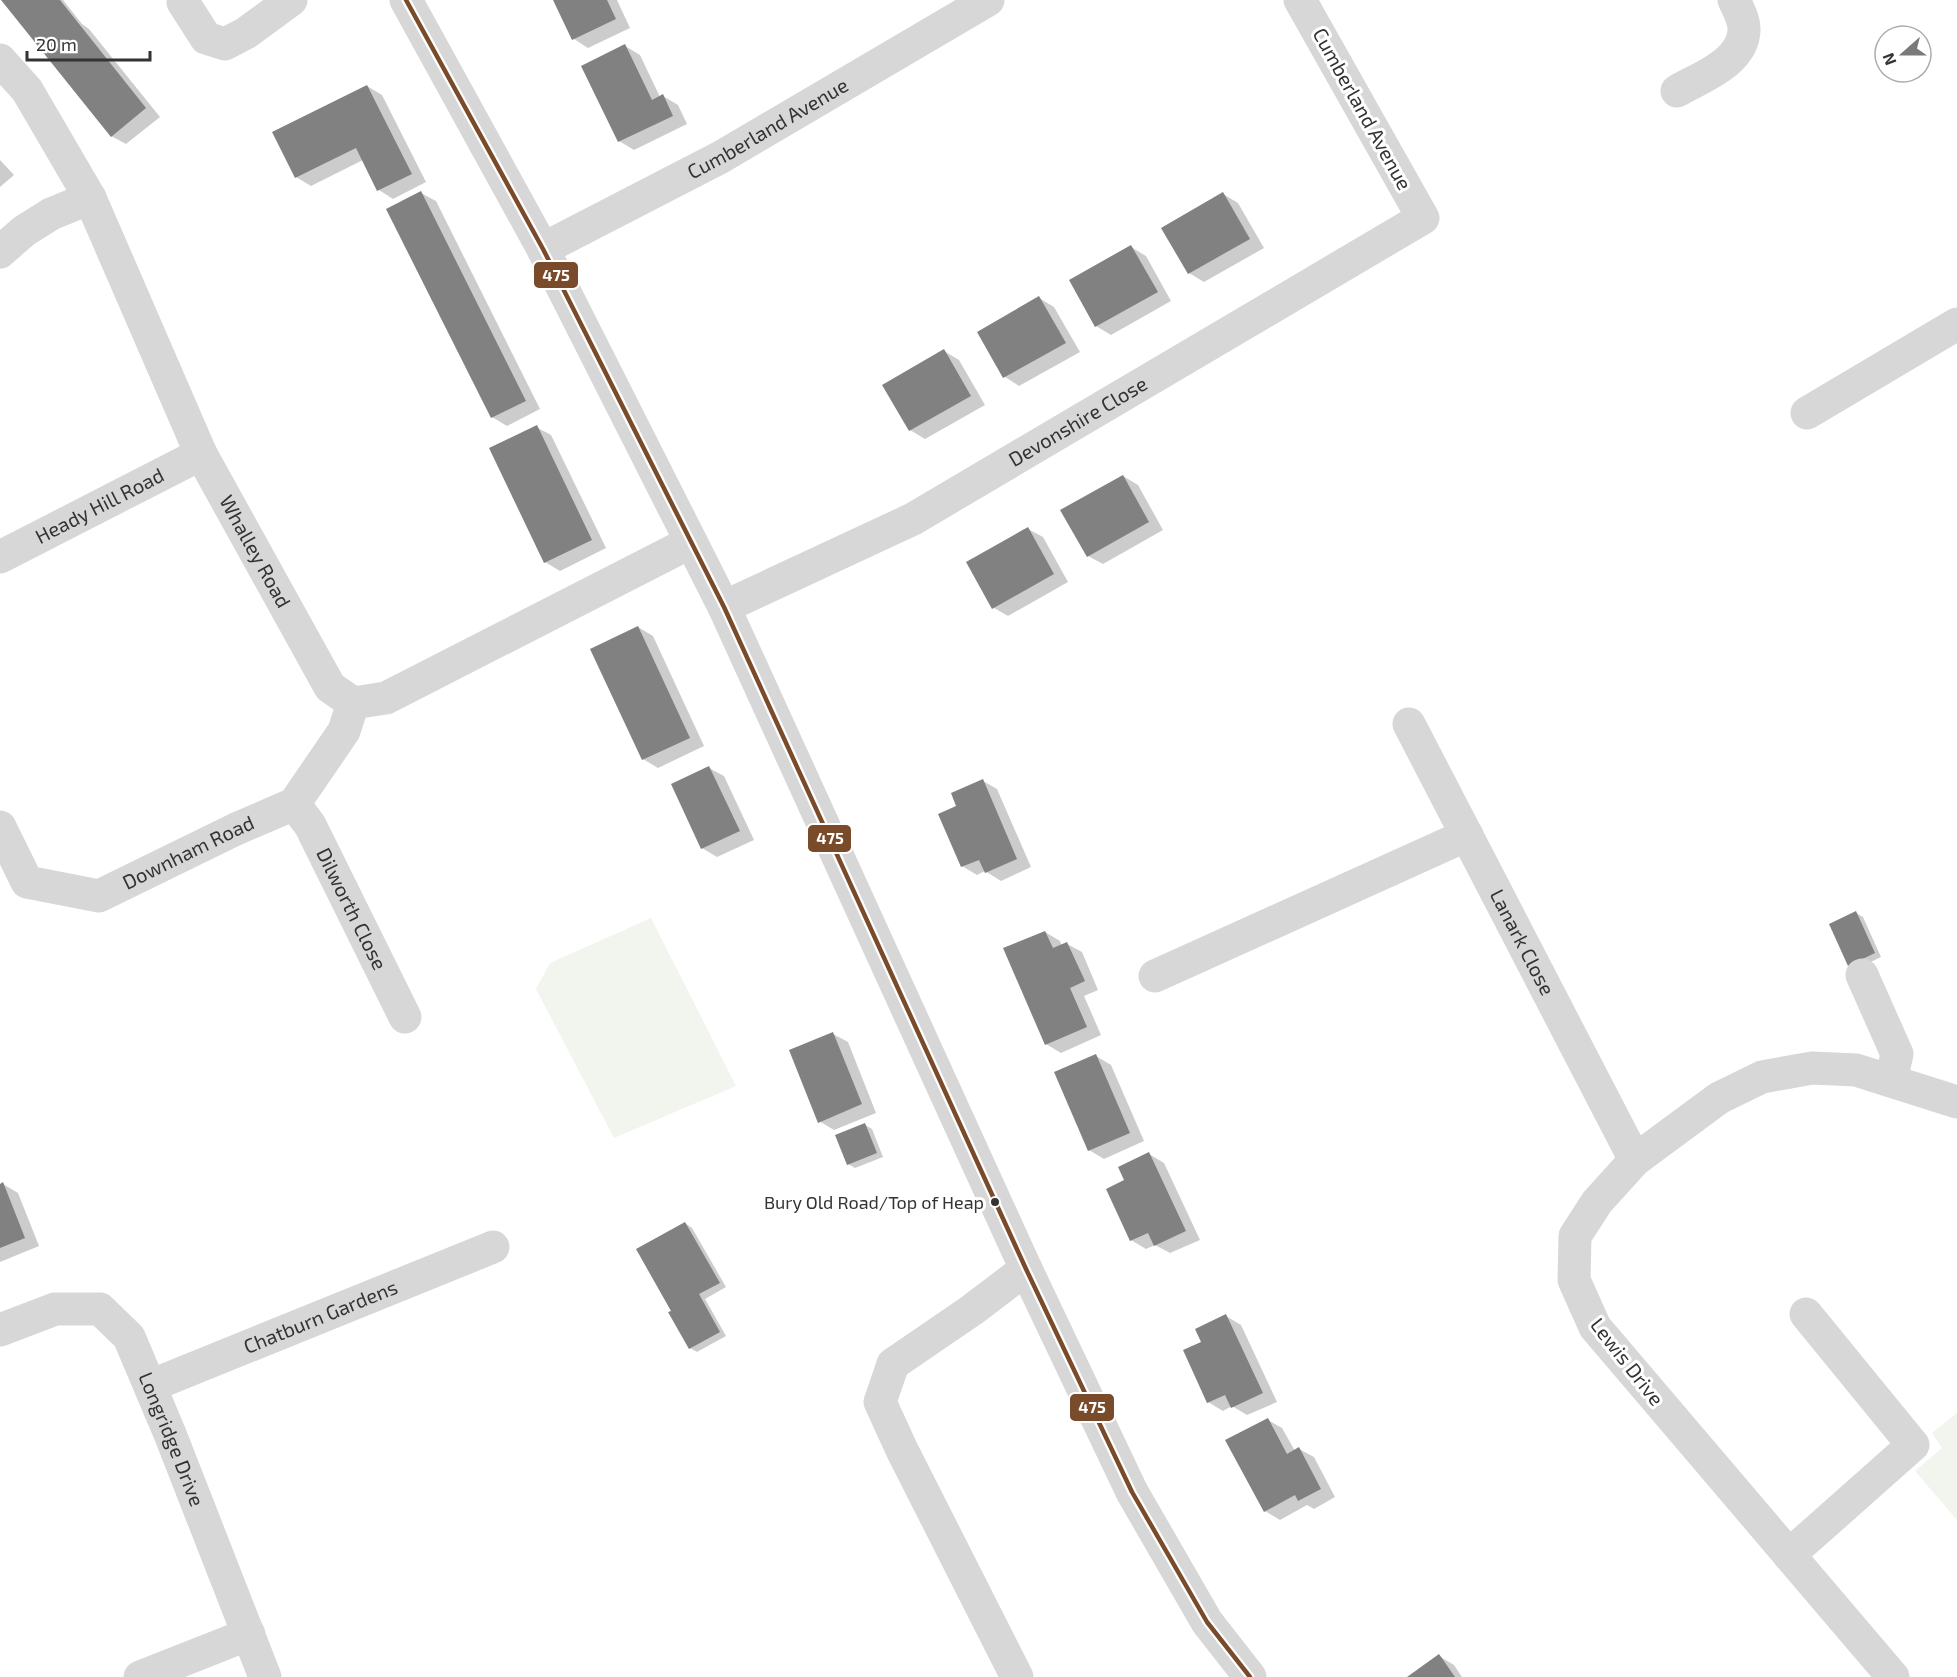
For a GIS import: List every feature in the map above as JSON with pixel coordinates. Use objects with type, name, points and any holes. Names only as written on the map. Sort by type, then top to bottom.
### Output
[{"type":"street","points":[[183,2],[206,38],[225,44],[246,33],[291,0]]},
{"type":"street","points":[[406,0],[543,249],[724,607],[1026,1269],[1132,1492],[1206,1622],[1250,1677]]},
{"type":"street","name":"Cumberland Avenue","points":[[543,249],[721,157],[988,0]]},
{"type":"street","name":"Cumberland Avenue","points":[[1300,0],[1423,218]]},
{"type":"street","points":[[1677,91],[1723,64],[1734,54],[1744,30],[1741,14],[1734,0]]},
{"type":"street","name":"Whalley Road","points":[[0,60],[27,90],[90,198],[201,454],[330,687],[353,703]]},
{"type":"street","points":[[0,252],[24,231],[51,214],[90,198]]},
{"type":"street","name":"Devonshire Close","points":[[724,607],[913,519],[1423,218]]},
{"type":"street","points":[[1807,413],[1957,324]]},
{"type":"street","name":"Heady Hill Road","points":[[0,557],[201,454]]},
{"type":"street","points":[[294,804],[344,731],[353,703],[386,698],[691,542]]},
{"type":"street","name":"Lanark Close","points":[[1409,724],[1635,1160]]},
{"type":"street","name":"Downham Road","points":[[0,827],[27,882],[99,896],[236,829],[294,804]]},
{"type":"street","name":"Dilworth Close","points":[[294,804],[310,825],[405,1017]]},
{"type":"street","points":[[1155,976],[1467,835]]},
{"type":"street","points":[[1862,975],[1896,1054],[1891,1081]]},
{"type":"street","name":"Lewis Drive","points":[[1893,1677],[1595,1327],[1574,1280],[1575,1236],[1597,1202],[1635,1160],[1719,1098],[1762,1077],[1812,1068],[1856,1070],[1957,1102]]},
{"type":"street","name":"Chatburn Gardens","points":[[150,1386],[493,1247]]},
{"type":"street","points":[[1017,1677],[880,1402],[893,1365],[1026,1269]]},
{"type":"street","name":"Longridge Drive","points":[[0,1330],[55,1309],[100,1309],[129,1337],[266,1677]]},
{"type":"street","points":[[1789,1555],[1912,1445],[1806,1314]]},
{"type":"street","points":[[140,1677],[249,1634]]},
{"type":"shaded area","points":[[651,918],[736,1086],[614,1138],[536,989],[550,963]]},
{"type":"shaded area","points":[[1957,1413],[1957,1520],[1915,1471],[1942,1448],[1932,1433]]},
{"type":"building","points":[[1,0],[60,0],[146,108],[111,137]]},
{"type":"building","points":[[553,0],[607,0],[616,19],[572,40]]},
{"type":"building","points":[[625,44],[652,100],[663,94],[673,116],[618,142],[581,66]]},
{"type":"building","points":[[367,85],[412,174],[377,191],[356,148],[295,178],[272,132]]},
{"type":"building","points":[[421,191],[526,401],[491,418],[386,209]]},
{"type":"building","points":[[1223,192],[1250,239],[1188,274],[1161,228]]},
{"type":"building","points":[[1131,245],[1158,292],[1095,327],[1069,280]]},
{"type":"building","points":[[1039,296],[1066,343],[1003,378],[977,332]]},
{"type":"building","points":[[944,349],[971,396],[909,431],[882,385]]},
{"type":"building","points":[[537,425],[592,540],[544,563],[489,448]]},
{"type":"building","points":[[1123,475],[1149,522],[1087,557],[1060,510]]},
{"type":"building","points":[[1028,527],[1054,574],[992,609],[966,562]]},
{"type":"building","points":[[638,626],[690,738],[642,760],[590,649]]},
{"type":"building","points":[[709,766],[740,831],[701,849],[671,784]]},
{"type":"building","points":[[983,779],[1017,859],[985,873],[979,860],[961,867],[938,814],[956,806],[951,793]]},
{"type":"building","points":[[1856,911],[1875,953],[1848,966],[1829,924]]},
{"type":"building","points":[[1045,931],[1053,948],[1067,942],[1085,981],[1070,988],[1087,1027],[1045,1045],[1003,948]]},
{"type":"building","points":[[833,1032],[862,1104],[818,1123],[789,1050]]},
{"type":"building","points":[[1096,1054],[1130,1133],[1088,1151],[1054,1072]]},
{"type":"building","points":[[865,1123],[877,1153],[847,1165],[835,1135]]},
{"type":"building","points":[[1149,1152],[1186,1231],[1154,1246],[1148,1233],[1130,1241],[1106,1189],[1124,1180],[1118,1167]]},
{"type":"building","points":[[3,1182],[25,1238],[0,1248],[0,1184]]},
{"type":"building","points":[[685,1222],[720,1283],[699,1294],[720,1332],[689,1349],[668,1312],[671,1311],[636,1249]]},
{"type":"building","points":[[1226,1314],[1263,1393],[1231,1408],[1225,1395],[1207,1403],[1183,1350],[1201,1342],[1195,1329]]},
{"type":"building","points":[[1268,1418],[1287,1454],[1299,1447],[1321,1489],[1298,1501],[1295,1495],[1264,1512],[1225,1440]]},
{"type":"building","points":[[1439,1654],[1455,1677],[1407,1677]]},
{"type":"transit line","name":"475","points":[[406,0],[543,249],[724,607],[1026,1269],[1132,1492],[1207,1622],[1250,1677]]},
{"type":"place","name":"Bury Old Road/Top of Heap","points":[[995,1202]]}]
